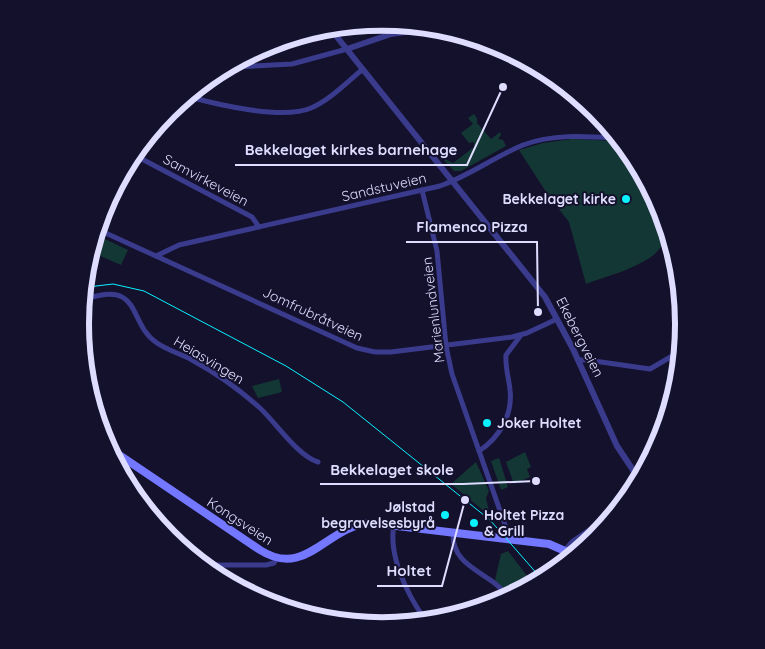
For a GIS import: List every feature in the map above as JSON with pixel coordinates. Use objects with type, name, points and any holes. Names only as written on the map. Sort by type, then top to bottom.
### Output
[{"type":"main road","name":"Kongsveien","points":[[123,461],[264,552],[277,558],[292,559],[307,555],[336,534],[357,525],[372,523],[549,544],[568,552]]},
{"type":"street","points":[[244,67],[292,64],[347,49],[391,34],[404,32]]},
{"type":"street","name":"Ekebergveien","points":[[336,35],[542,293],[558,319],[617,446],[635,473]]},
{"type":"street","points":[[196,98],[241,108],[299,112],[316,106],[363,69]]},
{"type":"street","name":"Sandstuveien","points":[[156,256],[179,245],[422,190],[453,181],[514,149],[536,141],[567,136],[608,138]]},
{"type":"street","name":"Samvirkeveien","points":[[141,159],[252,216],[259,227]]},
{"type":"street","name":"Marienlundveien","points":[[422,190],[437,251],[446,346],[457,391],[510,539]]},
{"type":"street","name":"Jomfrubråtveien","points":[[104,232],[362,350],[383,352],[446,346],[521,335],[558,319]]},
{"type":"street","name":"Heiasvingen","points":[[91,298],[104,295],[126,299],[156,342],[201,365],[245,395],[279,426],[308,459],[318,462]]},
{"type":"street","points":[[479,451],[494,438],[508,414],[511,398],[506,355],[521,335]]},
{"type":"street","points":[[578,360],[650,369],[674,355]]},
{"type":"street","points":[[394,525],[393,536],[401,573],[414,603],[422,615]]},
{"type":"street","points":[[570,550],[573,541],[597,525]]},
{"type":"street","points":[[453,532],[454,544],[462,560],[503,592]]},
{"type":"street","points":[[216,565],[266,565],[274,563],[277,558]]},
{"type":"green space","points":[[474,114],[477,118],[477,123],[491,139],[500,132],[501,135],[498,139],[503,140],[506,146],[461,171],[454,171],[440,156],[453,163],[474,147],[474,142],[469,143],[461,133],[473,124],[468,118]]},
{"type":"green space","points":[[572,139],[611,141],[646,195],[660,230],[663,240],[662,245],[651,257],[628,269],[586,284],[569,222],[548,195],[519,150],[543,143]]},
{"type":"green space","points":[[105,239],[128,250],[121,265],[98,255]]},
{"type":"green space","points":[[279,379],[282,392],[258,398],[252,386]]},
{"type":"green space","points":[[525,452],[531,467],[527,469],[530,477],[514,484],[506,462]]},
{"type":"green space","points":[[499,458],[508,487],[501,490],[491,461]]},
{"type":"green space","points":[[476,462],[489,491],[486,498],[490,516],[451,484]]},
{"type":"green space","points":[[508,551],[529,578],[506,590],[495,580],[501,554]]},
{"type":"tram line","points":[[92,287],[113,284],[144,291],[286,366],[343,402],[490,520],[537,573]]},
{"type":"place","name":"Bekkelaget kirkes barnehage","points":[[503,87]]},
{"type":"place","name":"Bekkelaget kirke","points":[[626,199]]},
{"type":"place","name":"Flamenco Pizza","points":[[538,312]]},
{"type":"place","name":"Joker Holtet","points":[[487,423]]},
{"type":"place","name":"Bekkelaget skole","points":[[536,481]]},
{"type":"place","name":"Holtet","points":[[465,500]]},
{"type":"place","name":"Jølstad begravelsesbyrå","points":[[445,515]]},
{"type":"place","name":"Holtet Pizza & Grill","points":[[474,523]]}]
